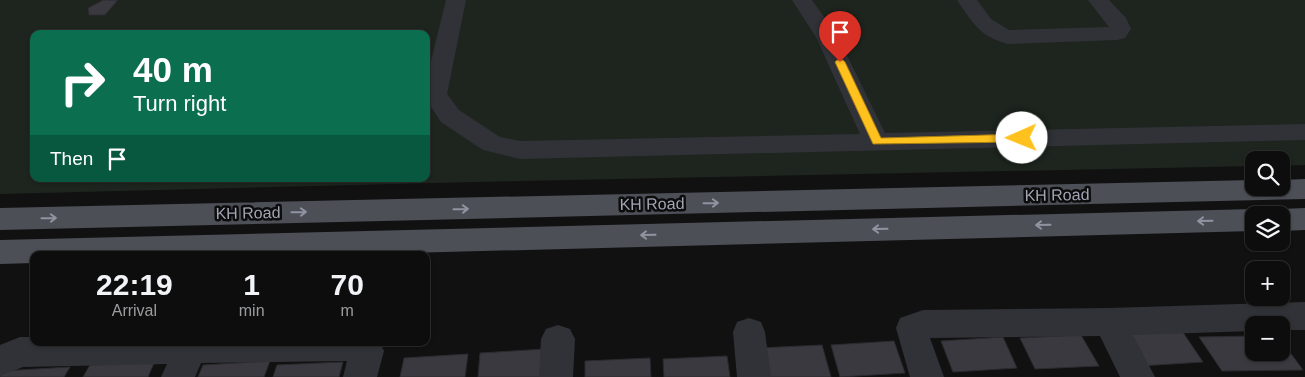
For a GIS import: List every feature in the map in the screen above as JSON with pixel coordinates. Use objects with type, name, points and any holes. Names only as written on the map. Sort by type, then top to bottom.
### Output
[{"type":"main road","name":"KH Road","points":[[0,219],[1305,189]]},
{"type":"main road","points":[[1290,220],[1305,219]]},
{"type":"main road","name":"KH Road","points":[[39,251],[1245,220]]},
{"type":"main road","name":"KH Road","points":[[0,252],[30,251]]},
{"type":"street","points":[[456,0],[435,94],[450,116],[492,144],[520,150],[1305,132]]},
{"type":"street","points":[[802,0],[827,37],[877,142]]},
{"type":"street","points":[[967,0],[985,26],[995,34],[1008,37],[1117,34],[1120,29],[1118,23],[1098,0]]},
{"type":"street","points":[[1108,322],[1138,377]]},
{"type":"street","points":[[927,377],[912,328],[923,324],[1108,322],[1300,323]]},
{"type":"street","points":[[749,332],[754,377]]},
{"type":"street","points":[[556,377],[558,339]]},
{"type":"street","points":[[0,360],[20,352],[184,363],[357,346],[367,352],[360,377]]},
{"type":"shaded area","points":[[0,0],[1305,0],[1305,165],[1290,166],[1290,151],[1245,151],[1245,166],[0,194]]},
{"type":"building","points":[[103,0],[118,0],[105,15],[89,15],[88,8]]},
{"type":"building","points":[[1182,331],[1203,362],[1140,366],[1121,334]]},
{"type":"building","points":[[1081,335],[1099,366],[1035,369],[1020,338]]},
{"type":"building","points":[[1245,336],[1245,361],[1290,361],[1290,352],[1303,370],[1222,371],[1199,337]]},
{"type":"building","points":[[1003,337],[1017,368],[953,372],[941,341]]},
{"type":"building","points":[[894,341],[905,373],[840,377],[831,345]]},
{"type":"building","points":[[822,345],[831,377],[764,377],[759,348]]},
{"type":"building","points":[[545,349],[544,377],[478,377],[480,353]]},
{"type":"building","points":[[468,354],[465,377],[400,377],[404,358]]},
{"type":"building","points":[[727,356],[730,377],[664,377],[663,359]]},
{"type":"building","points":[[650,358],[651,377],[585,377],[585,361]]},
{"type":"building","points":[[270,361],[264,377],[198,377],[203,365]]},
{"type":"building","points":[[343,362],[339,377],[273,377],[277,365]]},
{"type":"building","points":[[154,363],[148,377],[83,377],[90,365]]},
{"type":"building","points":[[70,367],[64,377],[0,377],[2,371]]},
{"type":"route","points":[[840,62],[877,142],[1022,138]]}]
